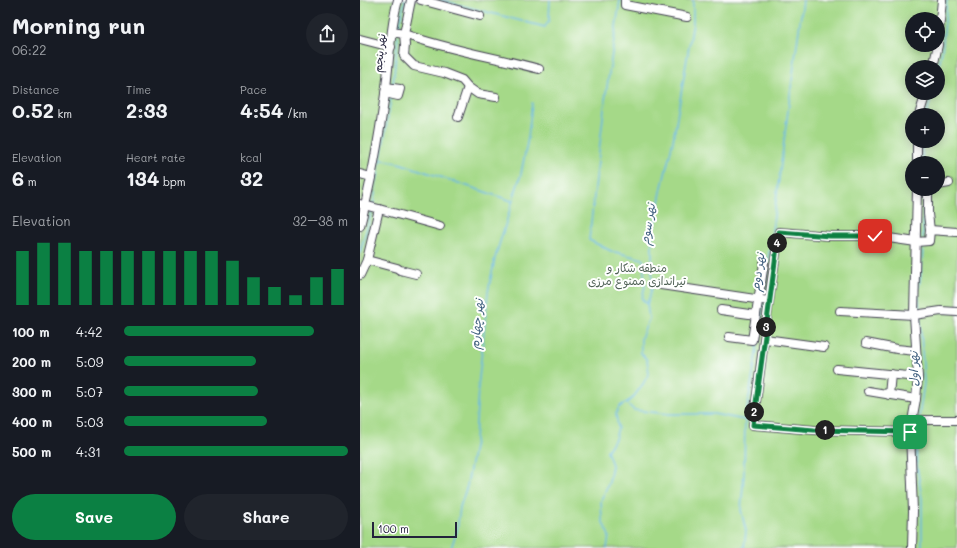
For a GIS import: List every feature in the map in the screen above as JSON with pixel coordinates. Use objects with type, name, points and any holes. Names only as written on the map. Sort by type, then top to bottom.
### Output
[{"type":"street","name":"نهر پنجم","points":[[360,275],[367,260],[371,177],[390,91],[391,47],[398,33],[394,14],[398,0]]},
{"type":"street","points":[[398,33],[411,0]]},
{"type":"street","points":[[422,0],[480,16]]},
{"type":"street","points":[[625,0],[625,5],[687,17]]},
{"type":"street","points":[[941,12],[942,0]]},
{"type":"street","points":[[398,33],[476,55],[539,68]]},
{"type":"street","points":[[398,33],[405,45],[404,56],[414,66],[444,73],[462,80],[468,87],[478,94],[496,97]]},
{"type":"street","points":[[360,39],[391,47]]},
{"type":"street","points":[[458,117],[468,87]]},
{"type":"street","points":[[360,174],[371,177]]},
{"type":"street","points":[[945,184],[949,183]]},
{"type":"street","points":[[912,548],[913,511],[910,432],[917,420],[916,399],[918,377],[916,351],[919,314],[914,280],[920,241],[917,196]]},
{"type":"street","points":[[729,337],[752,340],[756,315],[763,300],[779,232],[830,236],[875,236],[929,241],[930,230],[928,196]]},
{"type":"street","name":"نهر پنجم","points":[[360,226],[370,207]]},
{"type":"street","points":[[370,207],[440,226]]},
{"type":"street","points":[[930,230],[957,232]]},
{"type":"street","points":[[367,260],[416,274]]},
{"type":"street","points":[[764,263],[763,300],[765,339],[753,425],[814,430],[910,432]]},
{"type":"street","points":[[661,285],[763,300]]},
{"type":"street","points":[[721,310],[756,315]]},
{"type":"street","points":[[840,311],[919,314],[941,311],[957,312]]},
{"type":"street","points":[[765,339],[824,347]]},
{"type":"street","points":[[866,343],[916,351]]},
{"type":"street","points":[[837,369],[918,377]]},
{"type":"street","points":[[889,395],[891,374]]},
{"type":"street","points":[[868,391],[916,399]]},
{"type":"street","points":[[917,420],[957,420]]},
{"type":"green space","name":"منطقه شکار و تیراندازی ممنوع مرزی","points":[[360,0],[957,0],[957,548],[360,548]]},
{"type":"waterway","points":[[398,30],[405,0]]},
{"type":"waterway","name":"نهر چهارم","points":[[440,0],[545,27],[549,20],[550,0]]},
{"type":"waterway","points":[[620,0],[605,100],[589,240],[611,251],[643,259],[645,285],[642,299],[647,304]]},
{"type":"waterway","name":"نهر سوم","points":[[607,548],[609,536],[602,520],[601,501],[609,482],[612,465],[607,451],[615,439],[618,428],[616,414],[619,407],[632,399],[649,373],[647,360],[641,353],[641,338],[649,319],[647,304],[652,288],[652,237],[673,141],[693,23],[693,0]]},
{"type":"waterway","name":"نهر دوم","points":[[763,298],[803,0]]},
{"type":"waterway","name":"نهر اول","points":[[940,60],[947,0]]},
{"type":"waterway","points":[[393,84],[398,36]]},
{"type":"waterway","points":[[373,205],[391,98]]},
{"type":"waterway","name":"نهر اول","points":[[928,108],[931,100]]},
{"type":"waterway","name":"نهر چهارم","points":[[451,548],[457,531],[460,507],[467,486],[475,441],[478,388],[488,292],[495,258],[521,174],[528,138],[532,103]]},
{"type":"waterway","name":"نهر اول","points":[[922,148],[922,156]]},
{"type":"waterway","points":[[380,159],[402,164],[512,201]]},
{"type":"waterway","name":"نهر اول","points":[[923,238],[924,196]]},
{"type":"waterway","points":[[360,253],[372,210]]},
{"type":"waterway","name":"نهر اول","points":[[919,287],[923,243]]},
{"type":"waterway","name":"نهر اول","points":[[918,295],[920,311]]},
{"type":"waterway","name":"نهر دوم","points":[[744,548],[746,531],[741,510],[744,473],[745,420],[763,304]]},
{"type":"waterway","name":"نهر اول","points":[[919,417],[924,383],[920,317]]},
{"type":"waterway","points":[[626,403],[634,410],[669,414],[714,414],[745,420]]},
{"type":"waterway","name":"نهر اول","points":[[918,423],[916,438],[917,466],[922,499],[922,548]]},
{"type":"route","points":[[875,236],[830,236],[779,232],[753,425],[814,430],[910,432]]}]
